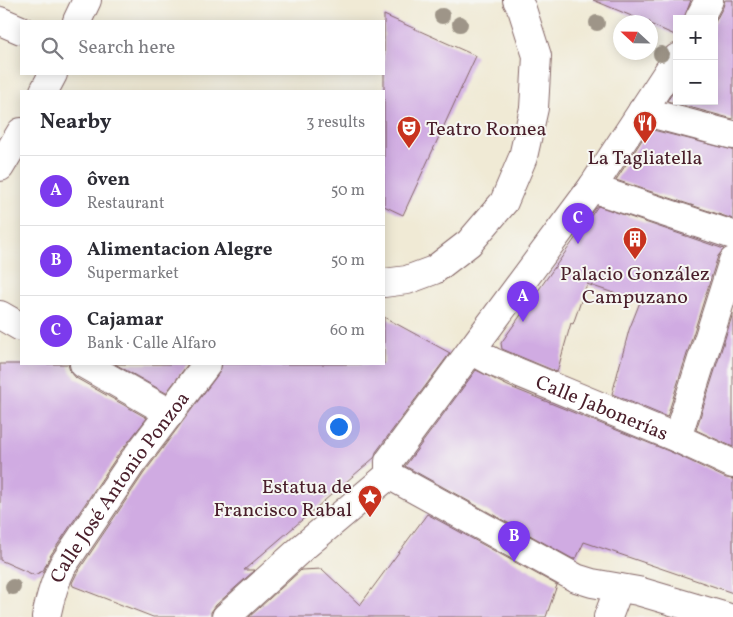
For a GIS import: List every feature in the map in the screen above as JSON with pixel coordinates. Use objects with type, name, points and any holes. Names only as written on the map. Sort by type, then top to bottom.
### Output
[{"type":"street","points":[[77,20],[87,0]]},
{"type":"street","points":[[385,284],[407,280],[434,270],[469,243],[504,202],[523,157],[534,108],[537,56],[522,8],[517,0]]},
{"type":"street","points":[[701,15],[709,0]]},
{"type":"street","points":[[0,21],[20,30]]},
{"type":"street","points":[[389,475],[389,461],[593,186],[676,60]]},
{"type":"street","points":[[45,90],[52,75]]},
{"type":"street","points":[[642,111],[733,135]]},
{"type":"street","points":[[0,167],[20,134]]},
{"type":"street","points":[[593,186],[606,193],[733,235]]},
{"type":"street","points":[[677,438],[733,260]]},
{"type":"street","points":[[0,315],[20,326]]},
{"type":"street","name":"Calle Jabonerías","points":[[473,350],[493,362],[677,438],[733,464]]},
{"type":"street","points":[[86,365],[170,413]]},
{"type":"street","name":"Calle José Antonio Ponzoa","points":[[46,617],[54,585],[63,565],[131,464],[206,365]]},
{"type":"street","points":[[389,475],[576,578],[638,591],[726,617]]},
{"type":"street","points":[[226,617],[302,548],[389,475]]},
{"type":"street","points":[[608,617],[618,588]]},
{"type":"building","points":[[593,0],[691,0],[685,15],[673,15],[673,34],[658,28],[658,15],[629,15]]},
{"type":"building","points":[[725,0],[733,0],[733,119],[682,105],[718,105],[718,16]]},
{"type":"building","points":[[384,15],[476,56],[403,215],[385,206]]},
{"type":"building","points":[[673,93],[673,103],[667,101]]},
{"type":"building","points":[[649,129],[733,150],[733,219],[616,180]]},
{"type":"building","points":[[598,206],[724,249],[718,256],[667,417],[612,394],[629,330],[640,302],[587,284],[573,324],[571,323],[557,372],[502,349],[501,343]]},
{"type":"building","points":[[733,313],[733,447],[696,430]]},
{"type":"building","points":[[385,318],[450,353],[376,452],[375,457],[244,570],[255,570],[216,605],[211,612],[211,617],[153,617],[73,586],[72,583],[77,573],[144,473],[219,373],[222,365],[385,365]]},
{"type":"building","points":[[0,364],[68,365],[70,371],[76,378],[147,418],[118,455],[50,556],[43,571],[34,575],[0,560]]},
{"type":"building","points":[[117,365],[187,365],[166,393]]},
{"type":"building","points":[[476,370],[508,386],[671,452],[726,478],[733,479],[733,593],[584,542],[577,557],[573,559],[405,466]]},
{"type":"building","points":[[427,514],[557,585],[546,617],[249,617],[301,570],[322,569],[360,605]]},
{"type":"place","name":"La Tagliatella","points":[[645,144]]},
{"type":"place","name":"Teatro Romea","points":[[409,149]]},
{"type":"place","name":"Cajamar","points":[[578,244]]},
{"type":"place","name":"Palacio González Campuzano","points":[[635,260]]},
{"type":"place","name":"ôven","points":[[523,322]]},
{"type":"place","name":"Estatua de Francisco Rabal","points":[[370,518]]},
{"type":"place","name":"Alimentacion Alegre","points":[[514,562]]}]
